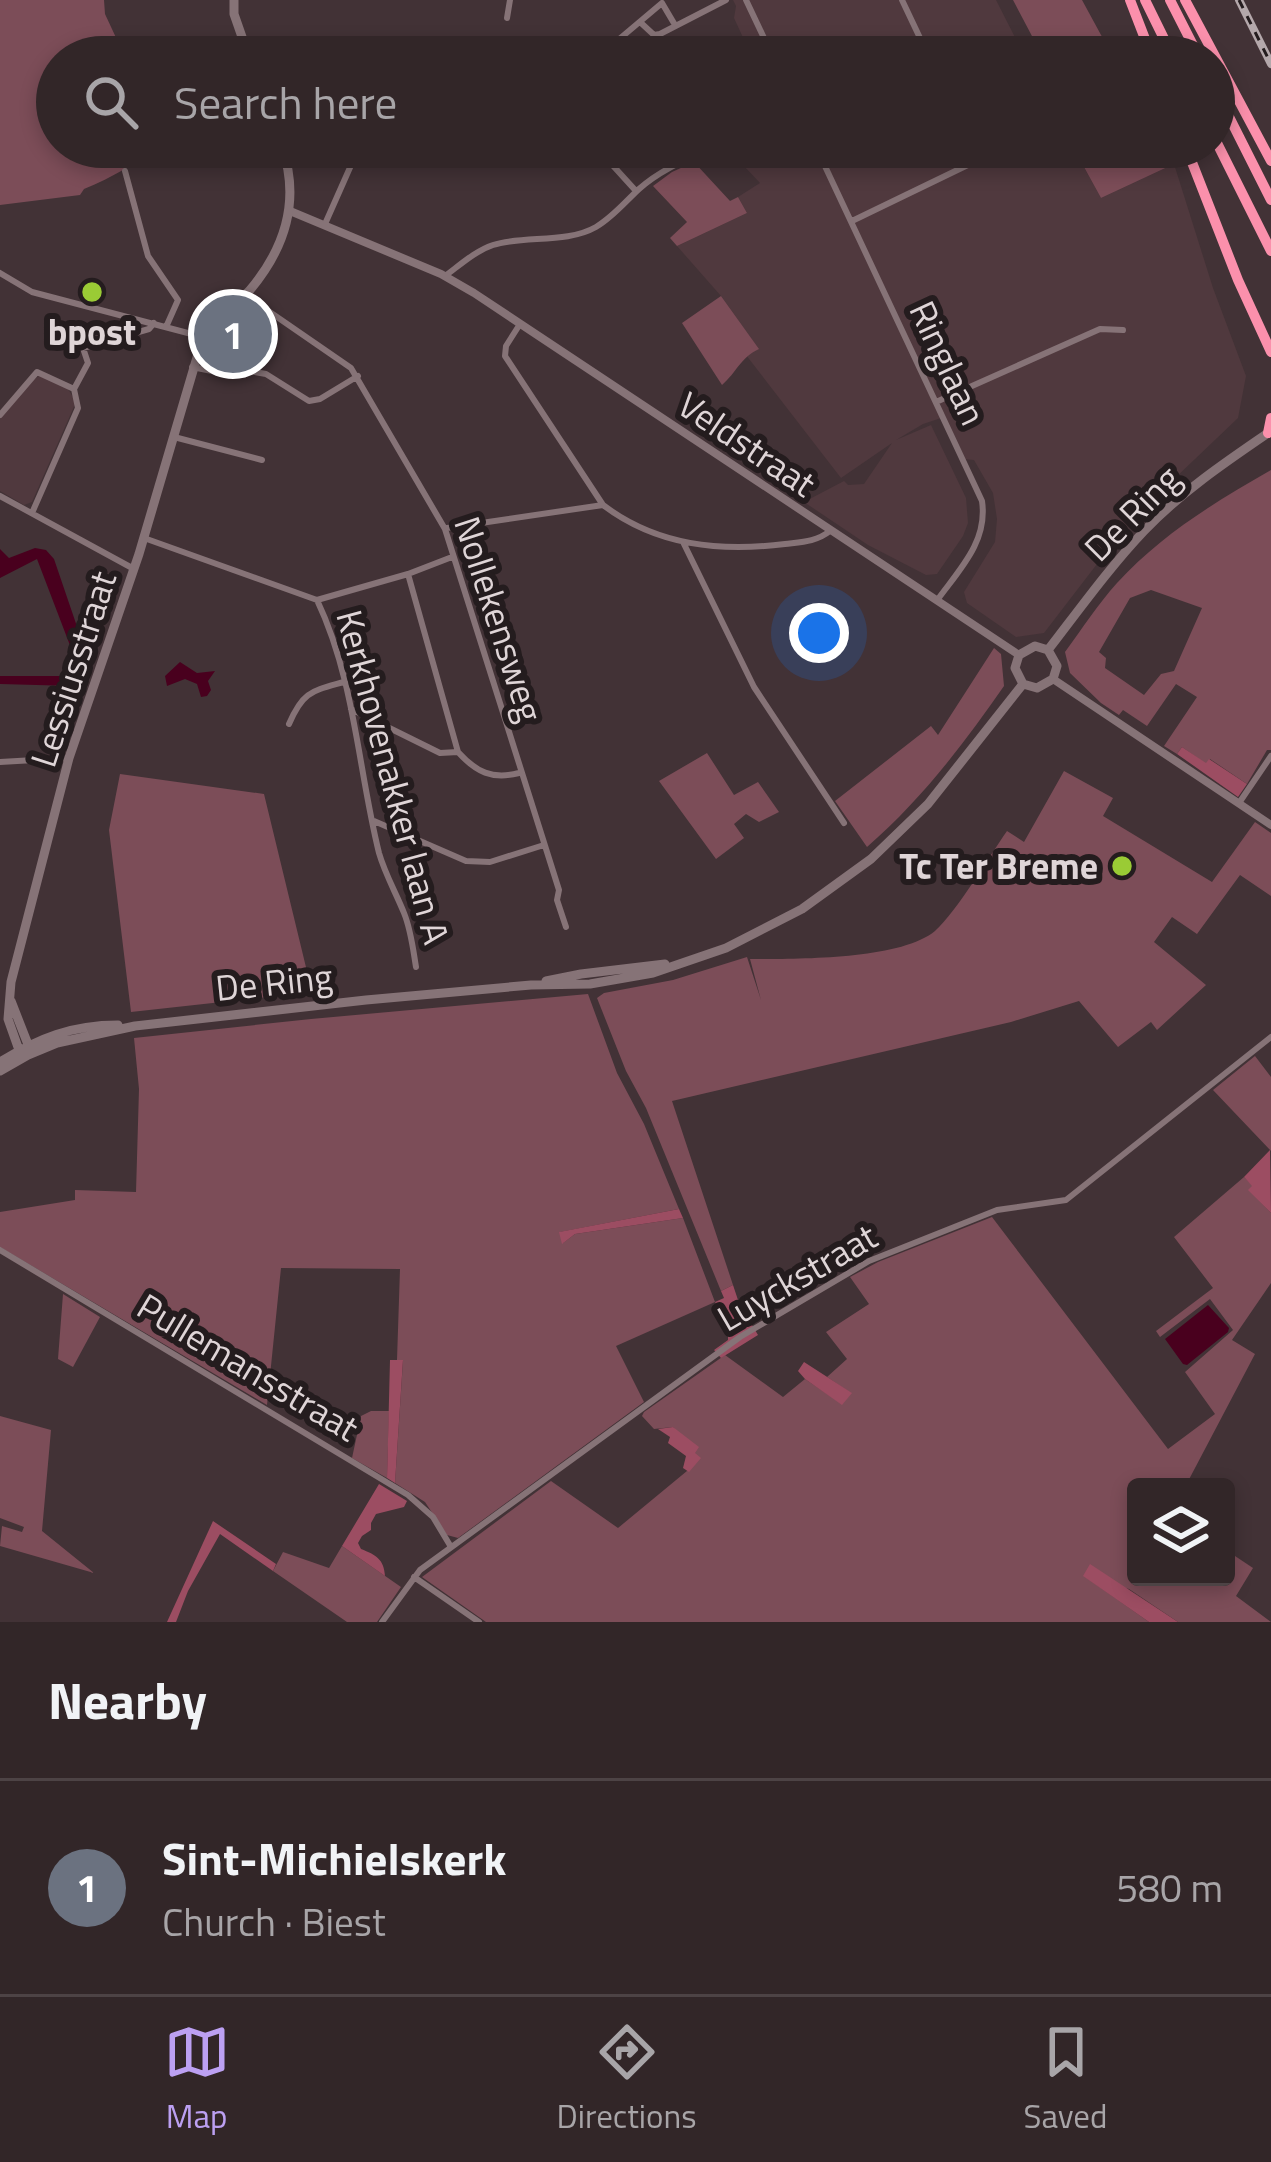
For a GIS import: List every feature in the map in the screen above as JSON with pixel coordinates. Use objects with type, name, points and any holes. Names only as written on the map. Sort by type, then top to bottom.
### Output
[{"type":"highway","points":[[1130,0],[1144,36]]},
{"type":"highway","points":[[1144,0],[1162,36]]},
{"type":"highway","points":[[1170,0],[1188,36]]},
{"type":"highway","points":[[1187,3],[1205,36]]},
{"type":"highway","points":[[1235,93],[1271,161]]},
{"type":"highway","points":[[1235,129],[1271,200]]},
{"type":"highway","points":[[1194,168],[1270,349]]},
{"type":"highway","points":[[1230,168],[1271,251]]},
{"type":"highway","points":[[1269,432],[1271,418]]},
{"type":"main road","points":[[234,0],[242,36]]},
{"type":"main road","points":[[203,337],[225,309],[245,295],[267,263],[288,221],[288,168]]},
{"type":"main road","name":"Lessiusstraat","points":[[25,1050],[4,1021],[10,990],[69,758],[144,538],[203,337]]},
{"type":"main road","name":"De Ring","points":[[1048,650],[1146,529],[1202,480],[1269,432]]},
{"type":"main road","points":[[1035,646],[1048,650],[1056,659],[1053,679],[1037,688],[1023,684],[1015,668],[1019,655],[1035,646]]},
{"type":"main road","name":"De Ring","points":[[25,1050],[135,1026],[239,1012],[636,978],[726,948],[802,909],[871,859],[928,803],[1023,684]]},
{"type":"main road","points":[[10,990],[25,1050]]},
{"type":"main road","points":[[0,1061],[61,1031],[135,1026]]},
{"type":"main road","points":[[0,1071],[25,1050]]},
{"type":"street","points":[[507,18],[511,0]]},
{"type":"street","points":[[640,22],[654,35],[726,0]]},
{"type":"street","points":[[746,0],[763,36]]},
{"type":"street","points":[[902,0],[919,36]]},
{"type":"street","points":[[623,36],[661,2],[675,25]]},
{"type":"street","points":[[325,224],[350,168]]},
{"type":"street","points":[[615,168],[636,191]]},
{"type":"street","points":[[446,276],[484,248],[499,243],[593,228],[671,168]]},
{"type":"street","name":"Ringlaan","points":[[826,168],[982,501],[978,542],[938,599]]},
{"type":"street","points":[[851,221],[961,168]]},
{"type":"street","points":[[125,171],[148,256],[178,300],[166,327]]},
{"type":"street","name":"Veldstraat","points":[[290,211],[446,276],[1019,655]]},
{"type":"street","points":[[0,273],[32,292],[203,337]]},
{"type":"street","points":[[192,367],[266,374],[309,401],[358,376],[245,295]]},
{"type":"street","points":[[32,513],[78,408],[74,389],[88,363],[83,348],[154,323]]},
{"type":"street","points":[[520,324],[505,356],[603,505],[618,516],[647,532],[683,542],[744,549],[818,539],[830,531]]},
{"type":"street","points":[[936,402],[1100,329],[1123,330]]},
{"type":"street","points":[[0,415],[37,372],[74,389]]},
{"type":"street","name":"Nollekensweg","points":[[358,376],[445,529],[559,890],[557,900],[566,927]]},
{"type":"street","points":[[174,437],[262,460]]},
{"type":"street","points":[[0,496],[134,569]]},
{"type":"street","points":[[445,529],[603,505]]},
{"type":"street","points":[[144,538],[317,600],[452,557]]},
{"type":"street","points":[[683,542],[754,687],[844,824]]},
{"type":"street","points":[[408,574],[458,752],[471,766],[491,776],[521,772]]},
{"type":"street","name":"Kerkhovenakker laan A","points":[[317,600],[329,626],[351,709],[386,876],[410,928],[416,967]]},
{"type":"street","points":[[1053,679],[1271,825]]},
{"type":"street","points":[[289,724],[298,703],[315,691],[344,682]]},
{"type":"street","points":[[351,709],[440,753],[458,752]]},
{"type":"street","points":[[1239,803],[1271,756]]},
{"type":"street","points":[[0,762],[69,758]]},
{"type":"street","points":[[374,821],[479,863],[544,845]]},
{"type":"street","name":"Luyckstraat","points":[[382,1622],[414,1577],[740,1337],[869,1261],[997,1210],[1066,1200],[1271,1037]]},
{"type":"street","name":"Pullemansstraat","points":[[0,1250],[408,1495],[434,1516],[452,1547]]},
{"type":"street","points":[[414,1577],[479,1622]]},
{"type":"shaded area","points":[[0,0],[104,0],[115,36],[36,36],[36,168],[126,168],[80,195],[0,205]]},
{"type":"shaded area","points":[[733,0],[996,0],[1014,36],[742,36],[734,18]]},
{"type":"shaded area","points":[[1013,0],[1082,0],[1102,36],[1032,36]]},
{"type":"shaded area","points":[[700,168],[730,201],[738,197],[747,213],[677,246],[670,238],[687,222],[653,186],[672,172]]},
{"type":"shaded area","points":[[746,168],[1085,168],[1101,198],[1165,168],[1175,168],[1246,376],[1238,418],[1130,521],[1044,633],[1016,637],[967,603],[964,592],[995,542],[997,519],[993,493],[974,460],[964,459],[944,417],[896,440],[931,425],[966,498],[968,523],[937,574],[926,575],[868,545],[804,502],[844,481],[864,484],[892,443],[841,478],[746,355],[758,348],[677,246],[747,213],[738,197],[760,183]]},
{"type":"shaded area","points":[[1085,168],[1165,168],[1101,198]]},
{"type":"shaded area","points":[[721,296],[759,349],[722,385],[682,323]]},
{"type":"shaded area","points":[[40,375],[68,389],[76,402],[32,502],[24,505],[0,491],[0,419]]},
{"type":"shaded area","points":[[1271,470],[1271,750],[1247,784],[1210,759],[1206,764],[1182,747],[1177,754],[1164,746],[1197,697],[1176,684],[1147,726],[1101,703],[1070,673],[1065,652],[1103,599],[1152,550]],"holes":[[[1151,590],[1202,608],[1174,671],[1161,674],[1144,695],[1105,668],[1106,658],[1099,652],[1130,598]]]},
{"type":"shaded area","points":[[35,548],[46,550],[54,559],[85,650],[71,648],[37,559],[0,578],[0,549],[9,558]]},
{"type":"shaded area","points":[[994,648],[1001,654],[1004,686],[940,771],[867,847],[835,801],[931,726],[938,735]]},
{"type":"shaded area","points":[[72,658],[81,661],[73,686],[0,684],[0,676],[66,676]]},
{"type":"shaded area","points":[[180,662],[197,673],[215,671],[208,681],[207,696],[201,697],[197,684],[185,679],[167,686],[165,676]]},
{"type":"shaded area","points":[[1182,747],[1247,784],[1238,797],[1177,754]]},
{"type":"shaded area","points":[[707,753],[734,795],[758,782],[779,812],[759,822],[746,814],[734,824],[744,838],[716,859],[659,781]]},
{"type":"shaded area","points":[[1064,771],[1113,798],[1103,816],[1212,882],[1255,822],[1271,833],[1271,896],[1240,875],[1197,934],[1172,917],[1154,942],[1206,985],[1157,1030],[1151,1022],[1118,1047],[1079,1001],[1011,1022],[672,1101],[733,1285],[721,1291],[597,998],[747,957],[761,1000],[750,959],[847,956],[919,941],[953,910],[1007,831],[1024,842]]},
{"type":"shaded area","points":[[120,774],[264,794],[312,992],[131,1012],[109,830]]},
{"type":"shaded area","points":[[588,994],[617,1073],[679,1209],[560,1232],[563,1243],[575,1234],[683,1218],[715,1302],[616,1346],[644,1402],[458,1538],[447,1535],[425,1502],[395,1483],[403,1361],[397,1360],[400,1269],[281,1268],[267,1405],[0,1247],[0,1212],[75,1200],[75,1190],[136,1192],[139,1089],[134,1038]]},
{"type":"shaded area","points":[[1255,1056],[1271,1077],[1271,1151],[1213,1090]]},
{"type":"shaded area","points":[[1270,1150],[1271,1213],[1248,1190],[1252,1186],[1244,1177]]},
{"type":"shaded area","points":[[1244,1177],[1253,1186],[1249,1190],[1271,1213],[1271,1283],[1232,1340],[1255,1354],[1190,1478],[1127,1478],[1127,1586],[1235,1586],[1235,1556],[1253,1568],[1236,1596],[1271,1622],[1178,1622],[1129,1589],[1084,1576],[1149,1622],[486,1622],[422,1577],[551,1481],[618,1528],[693,1466],[694,1453],[673,1427],[654,1429],[642,1416],[644,1412],[725,1355],[783,1397],[805,1379],[842,1404],[851,1393],[827,1377],[847,1359],[826,1332],[869,1304],[850,1277],[992,1217],[1168,1449],[1215,1414],[1185,1372],[1233,1330],[1210,1299],[1160,1337],[1156,1331],[1213,1288],[1174,1237]]},
{"type":"shaded area","points":[[679,1209],[683,1218],[575,1234],[562,1244],[559,1232]]},
{"type":"shaded area","points":[[733,1285],[747,1327],[752,1325],[758,1335],[721,1358],[714,1350],[728,1340],[728,1324],[715,1302],[724,1298],[721,1291]]},
{"type":"shaded area","points":[[63,1294],[100,1317],[73,1367],[58,1359]]},
{"type":"shaded area","points":[[1208,1305],[1228,1332],[1183,1364],[1165,1339]]},
{"type":"shaded area","points":[[390,1360],[403,1360],[395,1483],[387,1478]]},
{"type":"shaded area","points":[[804,1362],[852,1393],[842,1405],[805,1379],[798,1371]]},
{"type":"shaded area","points":[[389,1411],[387,1478],[352,1458],[361,1416]]},
{"type":"shaded area","points":[[0,1416],[51,1430],[42,1531],[94,1573],[0,1546],[2,1526],[22,1532],[24,1527],[0,1518]]},
{"type":"shaded area","points":[[673,1427],[699,1447],[695,1453],[701,1458],[689,1472],[683,1468],[686,1456],[658,1429]]},
{"type":"shaded area","points":[[379,1484],[407,1501],[404,1507],[376,1514],[371,1530],[358,1543],[381,1562],[385,1576],[342,1546]]},
{"type":"shaded area","points":[[213,1521],[276,1564],[273,1571],[220,1534],[176,1622],[167,1622]]},
{"type":"shaded area","points":[[342,1546],[401,1587],[377,1622],[347,1622],[273,1571],[283,1552],[329,1568]]},
{"type":"shaded area","points":[[1090,1564],[1178,1622],[1149,1622],[1083,1576]]},
{"type":"railway","points":[[1239,0],[1271,64]]},
{"type":"place","name":"bpost","points":[[92,292]]},
{"type":"place","name":"Sint-Michielskerk","points":[[233,334]]},
{"type":"place","name":"Tc Ter Breme","points":[[1122,866]]}]
